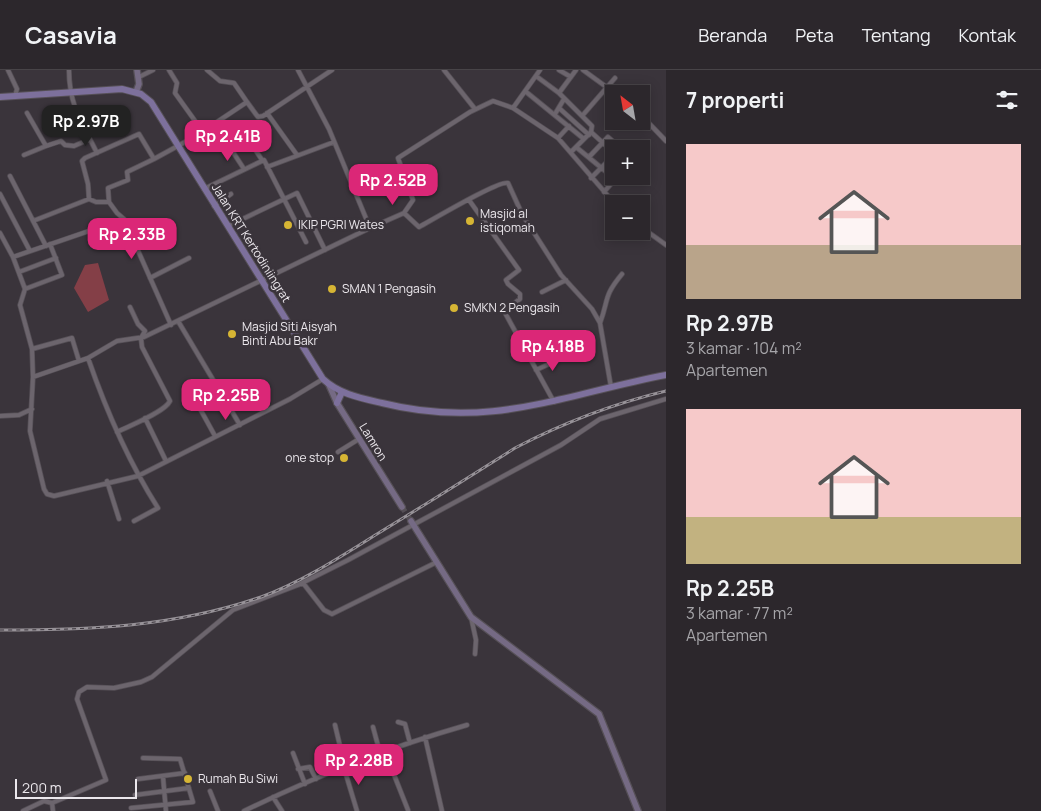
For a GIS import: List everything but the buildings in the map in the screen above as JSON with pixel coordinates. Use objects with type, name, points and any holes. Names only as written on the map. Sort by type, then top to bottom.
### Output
[{"type":"main road","points":[[0,98],[122,89],[136,92]]},
{"type":"main road","name":"Jalan KRT Kertodiniingrat","points":[[136,92],[152,102],[214,206],[323,379],[329,385],[342,392],[427,413],[486,413],[554,402],[666,375]]},
{"type":"main road","points":[[337,403],[342,392]]},
{"type":"street","points":[[8,70],[17,89],[15,96]]},
{"type":"street","points":[[70,70],[69,92],[97,153]]},
{"type":"street","points":[[136,92],[139,77],[137,70]]},
{"type":"street","points":[[139,77],[153,70]]},
{"type":"street","points":[[169,70],[177,83],[175,93],[203,132]]},
{"type":"street","points":[[207,70],[220,81],[234,83],[258,117],[332,70]]},
{"type":"street","points":[[298,70],[334,142],[370,228]]},
{"type":"street","points":[[444,70],[475,109]]},
{"type":"street","points":[[513,108],[540,70]]},
{"type":"street","points":[[559,70],[571,77]]},
{"type":"street","points":[[559,93],[576,70]]},
{"type":"street","points":[[583,70],[605,85]]},
{"type":"street","points":[[536,76],[559,93],[592,126],[590,133],[571,152]]},
{"type":"street","points":[[610,85],[616,78]]},
{"type":"street","points":[[582,116],[605,90]]},
{"type":"street","points":[[525,92],[555,114],[584,140]]},
{"type":"street","points":[[555,114],[564,99]]},
{"type":"street","points":[[33,377],[88,358],[117,341],[141,338],[171,325],[404,213],[413,200],[398,158],[475,109],[493,100],[513,108],[558,138],[607,195]]},
{"type":"street","points":[[171,325],[124,218],[116,213],[109,202],[108,188],[128,180],[127,172],[203,132],[247,102]]},
{"type":"street","points":[[558,108],[605,145]]},
{"type":"street","points":[[27,113],[46,146]]},
{"type":"street","points":[[267,113],[297,155]]},
{"type":"street","points":[[650,124],[666,141]]},
{"type":"street","points":[[558,138],[569,126]]},
{"type":"street","points":[[243,131],[268,167],[282,199],[306,242]]},
{"type":"street","points":[[89,199],[88,184],[82,162],[139,134],[154,159]]},
{"type":"street","points":[[589,157],[602,142],[609,137],[612,140]]},
{"type":"street","points":[[24,155],[61,141],[65,145],[74,146],[90,139]]},
{"type":"street","points":[[268,167],[282,160],[334,142]]},
{"type":"street","points":[[229,146],[244,169]]},
{"type":"street","points":[[576,146],[605,170]]},
{"type":"street","points":[[204,189],[262,160]]},
{"type":"street","points":[[591,178],[605,164]]},
{"type":"street","points":[[10,176],[33,221],[56,258],[62,275],[25,289]]},
{"type":"street","points":[[404,213],[419,227],[502,182],[508,183],[522,214],[566,280],[592,309],[600,323],[611,388]]},
{"type":"street","points":[[604,192],[610,185]]},
{"type":"street","points":[[227,226],[296,193],[299,194],[325,250]]},
{"type":"street","points":[[0,194],[30,251]]},
{"type":"street","points":[[214,206],[231,194]]},
{"type":"street","points":[[33,221],[89,199],[96,202],[109,202]]},
{"type":"street","points":[[469,200],[519,270],[506,280],[520,294],[520,299],[504,311],[554,402]]},
{"type":"street","points":[[13,257],[124,218]]},
{"type":"street","points":[[0,233],[13,257],[25,289],[20,305],[32,348],[33,377],[30,431],[44,489],[47,494],[54,496],[107,481],[138,476],[290,399],[323,379]]},
{"type":"street","points":[[650,233],[666,245]]},
{"type":"street","points":[[19,272],[56,258]]},
{"type":"street","points":[[150,278],[189,258]]},
{"type":"street","points":[[600,323],[610,288],[622,274]]},
{"type":"street","points":[[542,292],[566,280]]},
{"type":"street","points":[[117,432],[167,406],[170,400],[142,347],[141,338],[144,328],[138,324],[130,307]]},
{"type":"street","points":[[178,321],[214,384],[240,424]]},
{"type":"street","points":[[32,348],[72,338],[80,360]]},
{"type":"street","points":[[88,358],[117,432],[138,476],[158,508],[134,521]]},
{"type":"street","points":[[536,370],[562,358]]},
{"type":"street","points":[[214,384],[193,396],[215,436]]},
{"type":"street","name":"Lamron","points":[[329,385],[337,403],[402,507]]},
{"type":"street","points":[[23,811],[44,801],[52,803],[106,780],[77,699],[80,692],[86,687],[114,688],[141,682],[152,677],[233,610],[303,583],[561,445],[600,419],[666,399]]},
{"type":"street","points":[[0,416],[18,415],[32,409]]},
{"type":"street","points":[[145,418],[166,461]]},
{"type":"street","points":[[338,452],[359,439]]},
{"type":"street","points":[[107,481],[118,519]]},
{"type":"street","points":[[412,523],[471,617],[476,640],[476,654]]},
{"type":"street","points":[[303,583],[324,610],[332,614],[436,562]]},
{"type":"street","points":[[471,617],[599,714],[638,811]]},
{"type":"street","points":[[398,722],[405,724],[410,743]]},
{"type":"street","points":[[335,725],[357,811]]},
{"type":"street","points":[[244,811],[380,753],[467,725]]},
{"type":"street","points":[[373,727],[380,753]]},
{"type":"street","points":[[425,737],[442,811]]},
{"type":"street","points":[[385,752],[408,810]]},
{"type":"street","points":[[293,753],[305,784]]},
{"type":"street","points":[[130,808],[193,802],[181,760],[178,758],[143,758]]},
{"type":"street","points":[[298,769],[310,767],[316,779]]},
{"type":"street","points":[[138,779],[185,773]]},
{"type":"street","points":[[163,777],[166,811]]},
{"type":"street","points":[[135,795],[189,788]]},
{"type":"street","points":[[210,791],[218,811]]},
{"type":"street","points":[[273,798],[282,811]]},
{"type":"street","points":[[52,803],[53,811]]},
{"type":"shaded area","points":[[98,263],[109,300],[88,312],[74,288],[85,265]]},
{"type":"tunnel","points":[[402,507],[411,521]]},
{"type":"railway","points":[[0,630],[67,629],[164,621],[229,607],[261,597],[306,577],[335,560],[515,448],[551,430],[588,415],[666,391]]},
{"type":"place","name":"Masjid al istiqomah","points":[[470,221]]},
{"type":"place","name":"IKIP PGRI Wates","points":[[288,225]]},
{"type":"place","name":"SMAN 1 Pengasih","points":[[332,289]]},
{"type":"place","name":"SMKN 2 Pengasih","points":[[454,308]]},
{"type":"place","name":"Masjid Siti Aisyah Binti Abu Bakr","points":[[232,334]]},
{"type":"place","name":"one stop","points":[[344,458]]},
{"type":"place","name":"Rumah Bu Siwi","points":[[188,779]]}]
